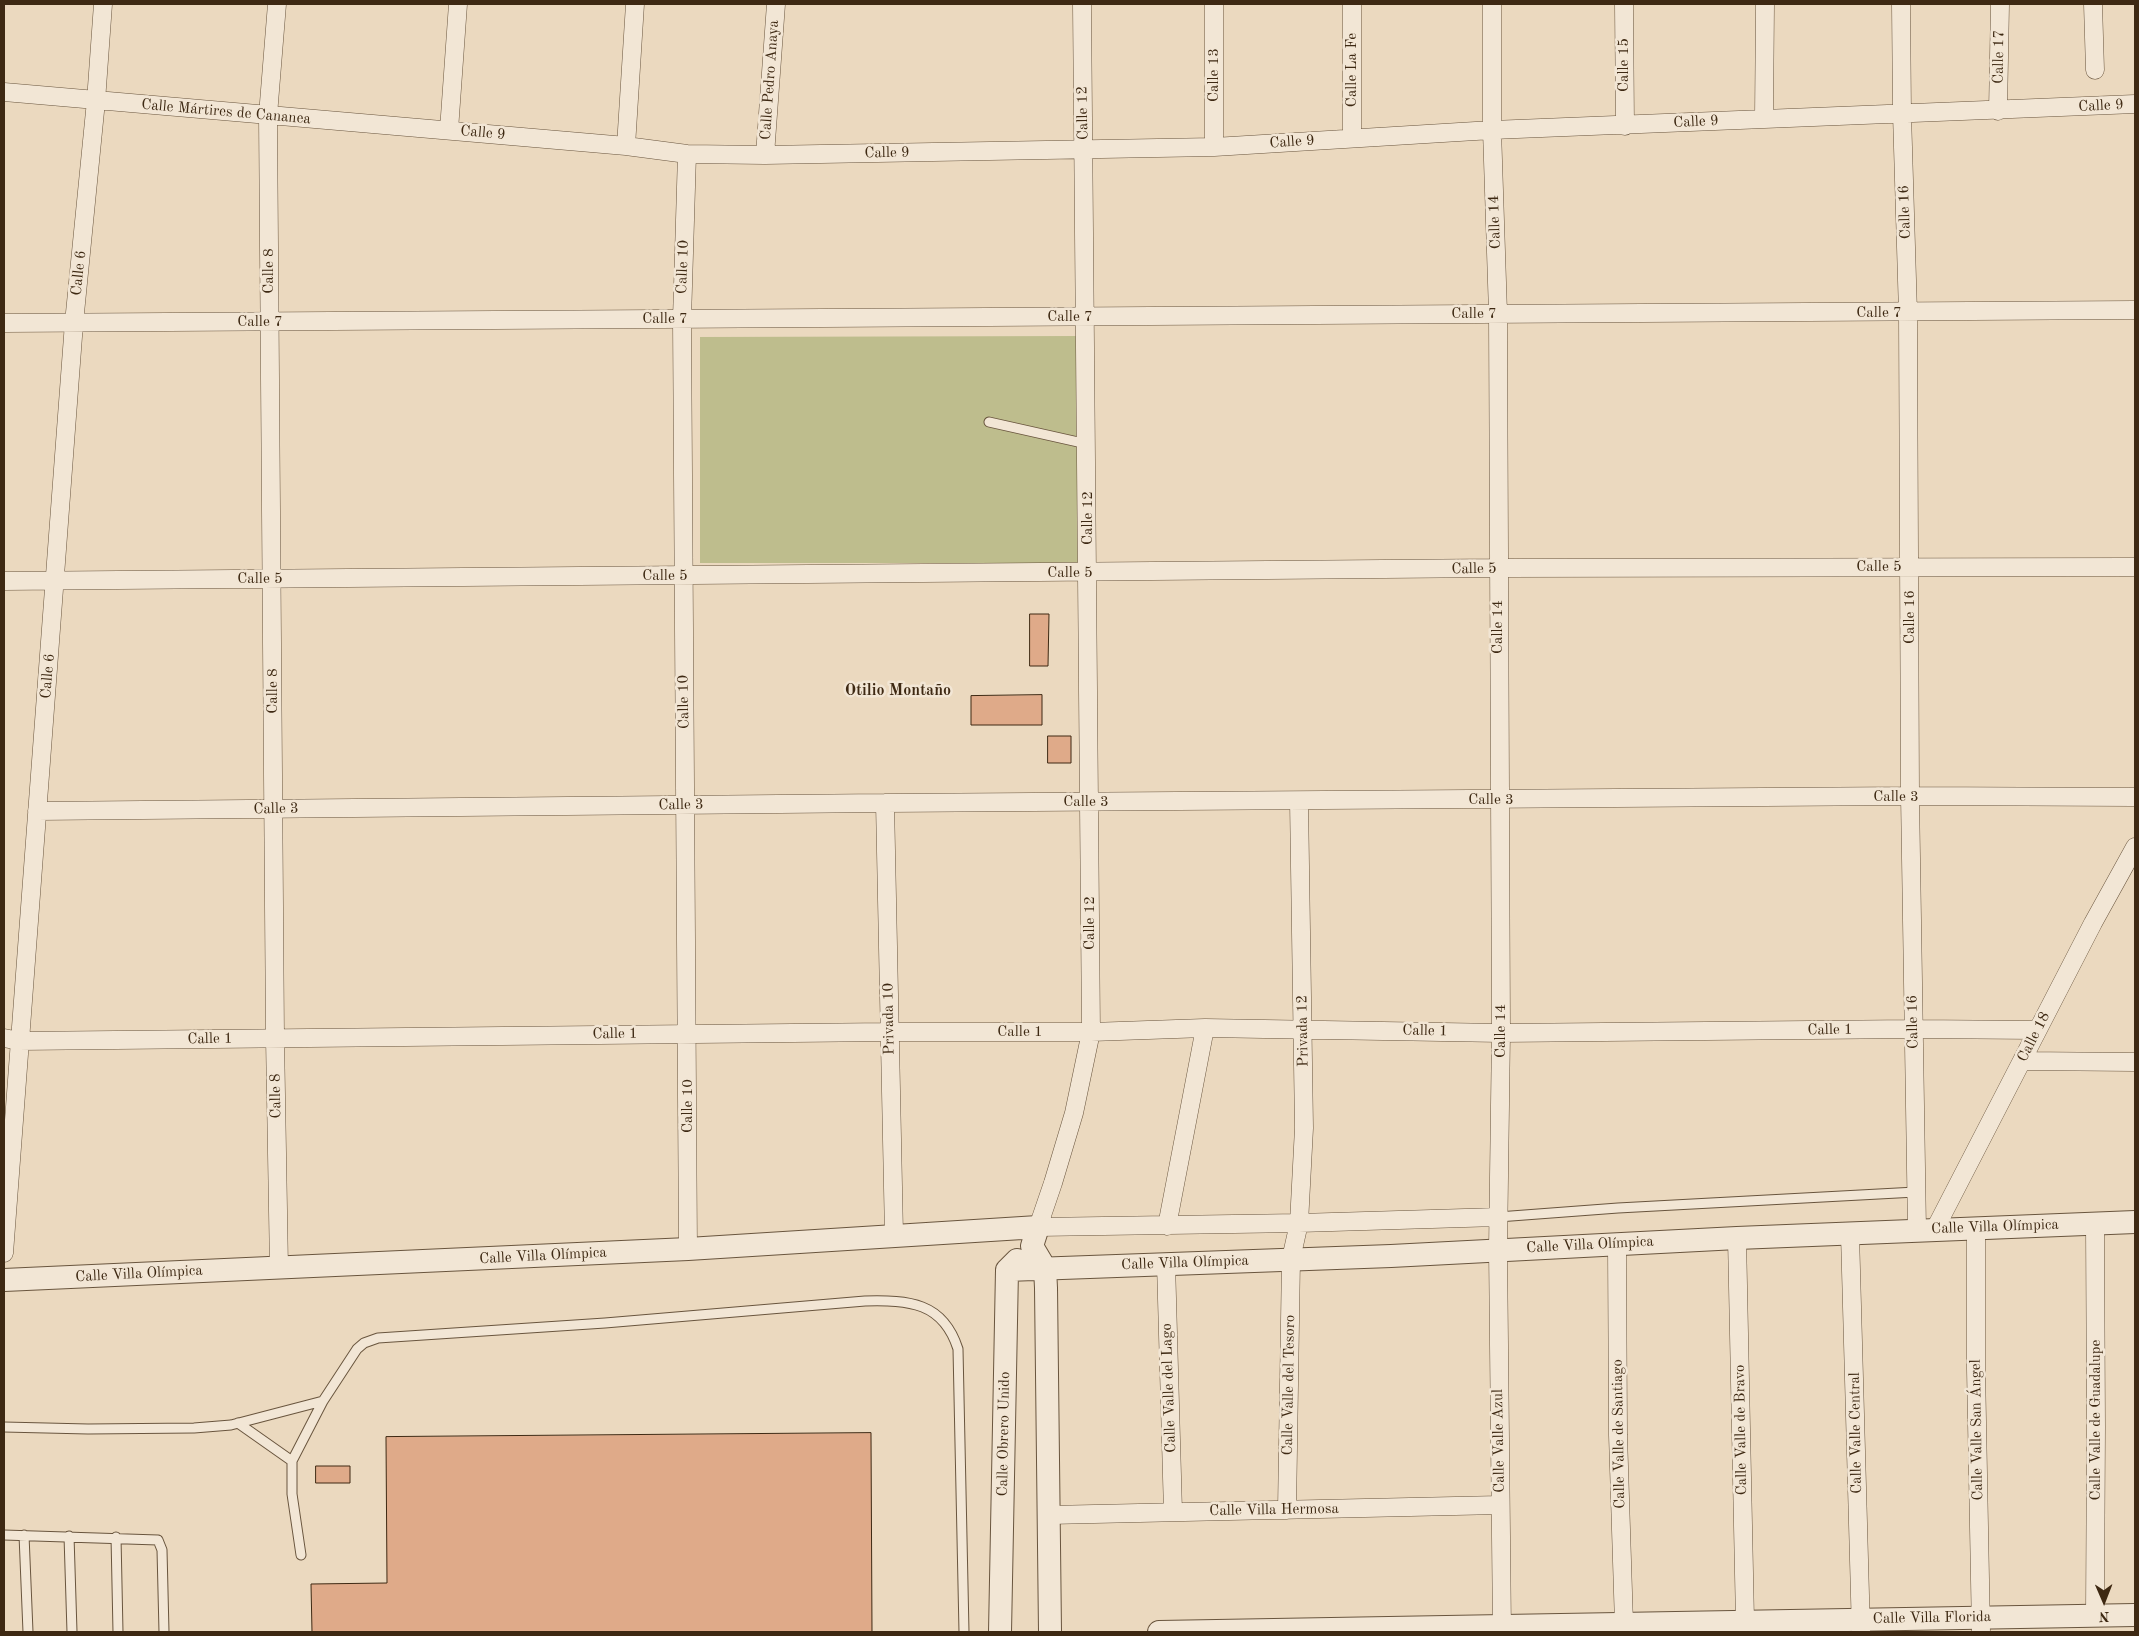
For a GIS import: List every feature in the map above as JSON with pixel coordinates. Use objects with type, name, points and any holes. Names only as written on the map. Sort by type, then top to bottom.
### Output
[{"type":"street","name":"Calle 6","points":[[4,1253],[11,1040],[37,811],[74,322],[96,100],[103,4]]},
{"type":"street","name":"Calle 8","points":[[277,4],[268,115],[275,1038],[279,1268]]},
{"type":"street","points":[[449,130],[458,4]]},
{"type":"street","points":[[626,146],[635,4]]},
{"type":"street","name":"Calle Pedro Anaya","points":[[765,155],[776,4]]},
{"type":"street","name":"Calle 12","points":[[1082,4],[1091,1032]]},
{"type":"street","name":"Calle 13","points":[[1214,4],[1214,146]]},
{"type":"street","name":"Calle La Fe","points":[[1352,4],[1352,137]]},
{"type":"street","name":"Calle 14","points":[[1492,4],[1492,130],[1498,313],[1499,800],[1502,1033],[1498,1249]]},
{"type":"street","name":"Calle 15","points":[[1624,4],[1624,126]]},
{"type":"street","points":[[1764,118],[1765,4]]},
{"type":"street","name":"Calle 16","points":[[1901,4],[1908,313],[1910,796],[1916,1192],[1926,1230]]},
{"type":"street","name":"Calle 17","points":[[1998,111],[2000,4]]},
{"type":"street","points":[[2093,4],[2095,70]]},
{"type":"street","name":"Calle Mártires de Cananea","points":[[4,92],[449,130]]},
{"type":"street","name":"Calle 9","points":[[449,130],[626,146],[687,154],[765,155],[1214,146],[1492,130],[2135,104]]},
{"type":"street","name":"Calle 10","points":[[687,154],[682,319],[688,1249]]},
{"type":"street","name":"Calle 7","points":[[4,323],[1498,313],[1908,313],[2135,310]]},
{"type":"street","name":"Calle 5","points":[[4,581],[1498,568],[2135,567]]},
{"type":"street","name":"Calle 3","points":[[37,811],[1910,796],[2135,797]]},
{"type":"street","name":"Privada 12","points":[[1290,1259],[1299,1223],[1304,1128],[1304,1029],[1299,801]]},
{"type":"street","name":"Privada 10","points":[[885,803],[894,1235]]},
{"type":"street","name":"Calle 18","points":[[1926,1230],[2022,1061],[2134,853]]},
{"type":"street","points":[[1168,1226],[1205,1028]]},
{"type":"street","name":"Calle 1","points":[[11,1040],[1091,1032],[1205,1028],[1502,1033],[1913,1029],[2037,1030]]},
{"type":"street","points":[[1007,1270],[1035,1236],[1054,1183],[1072,1122],[1091,1032]]},
{"type":"street","points":[[2022,1061],[2135,1062]]},
{"type":"street","points":[[1035,1236],[1168,1226],[1498,1217]]},
{"type":"street","name":"Calle Villa Olímpica","points":[[1007,1270],[2135,1222]]},
{"type":"street","name":"Calle Valle de Guadalupe","points":[[2095,1224],[2095,1616]]},
{"type":"street","name":"Calle Valle San Ángel","points":[[1976,1228],[1976,1369],[1981,1625]]},
{"type":"street","name":"Calle Valle Central","points":[[1850,1234],[1861,1626]]},
{"type":"street","name":"Calle Villa Olímpica","points":[[4,1280],[688,1249],[894,1235],[1035,1236]]},
{"type":"street","points":[[1035,1236],[1045,1268],[1050,1632]]},
{"type":"street","name":"Calle Valle de Bravo","points":[[1737,1238],[1745,1621]]},
{"type":"street","name":"Calle Valle de Santiago","points":[[1617,1245],[1618,1436],[1624,1624]]},
{"type":"street","name":"Calle Valle Azul","points":[[1498,1249],[1501,1629]]},
{"type":"street","name":"Calle Valle del Tesoro","points":[[1287,1510],[1290,1259]]},
{"type":"street","name":"Calle Valle del Lago","points":[[1166,1263],[1173,1512]]},
{"type":"street","name":"Calle Obrero Unido","points":[[1000,1632],[1007,1270]]},
{"type":"street","name":"Calle Villa Hermosa","points":[[1049,1515],[1500,1505]]},
{"type":"street","name":"Calle Villa Florida","points":[[1160,1632],[1501,1629],[1745,1621],[1861,1626],[1981,1625],[2095,1616],[2135,1615]]},
{"type":"lane","points":[[988,422],[1087,444]]},
{"type":"lane","points":[[1498,1217],[1628,1207],[1916,1192]]},
{"type":"lane","points":[[301,1555],[292,1494],[292,1461],[323,1401],[357,1349],[364,1343],[378,1338],[595,1324],[894,1300],[920,1306],[941,1317],[953,1332],[958,1349],[964,1632]]},
{"type":"lane","points":[[4,1427],[88,1429],[194,1428],[238,1423],[323,1401]]},
{"type":"lane","points":[[238,1423],[292,1461]]},
{"type":"lane","points":[[4,1535],[153,1538],[161,1544],[164,1632]]},
{"type":"lane","points":[[24,1535],[28,1632]]},
{"type":"lane","points":[[69,1536],[72,1632]]},
{"type":"lane","points":[[116,1537],[118,1632]]},
{"type":"shaded area","points":[[1079,336],[1080,563],[700,563],[700,337]]},
{"type":"building","points":[[1030,614],[1049,614],[1048,666],[1030,666]]},
{"type":"building","points":[[1042,695],[1042,725],[971,725],[971,696]]},
{"type":"building","points":[[1048,736],[1071,736],[1071,763],[1048,763]]},
{"type":"building","points":[[871,1433],[872,1632],[312,1632],[311,1584],[387,1583],[386,1437]]},
{"type":"building","points":[[316,1466],[350,1466],[350,1483],[316,1483]]},
{"type":"district","name":"Otilio Montaño","points":[[898,691]]}]
